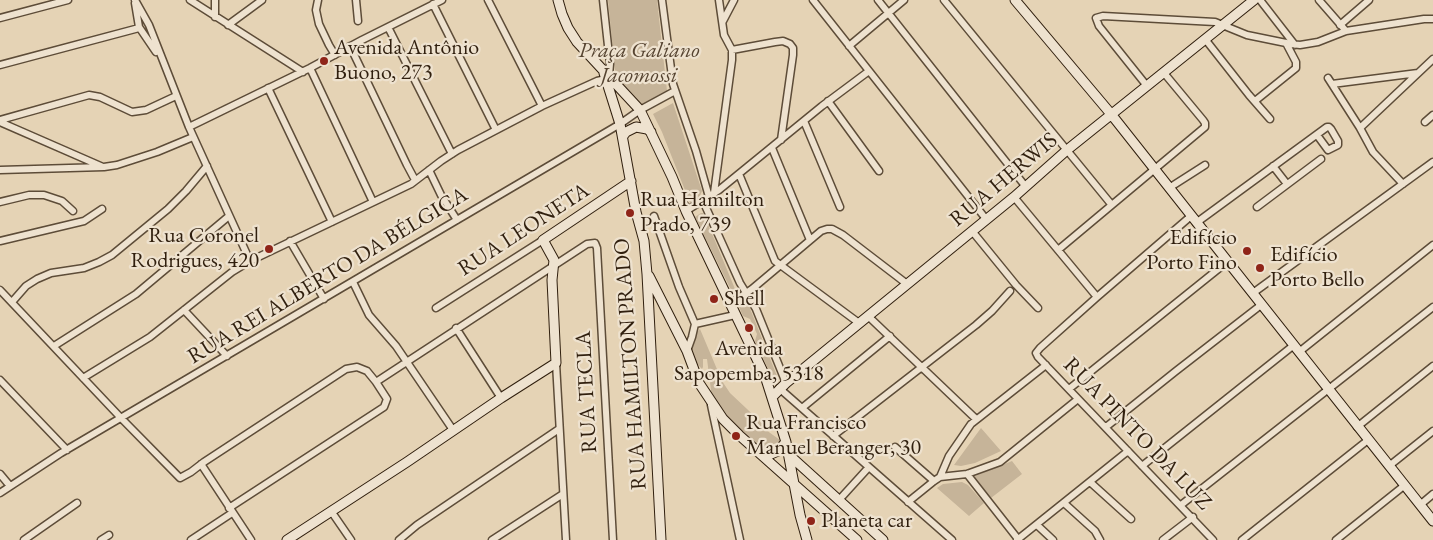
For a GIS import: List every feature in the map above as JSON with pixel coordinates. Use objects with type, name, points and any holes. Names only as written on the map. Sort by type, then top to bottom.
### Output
[{"type":"main road","points":[[558,0],[568,28],[578,42],[640,110],[735,315],[765,376],[777,389],[794,483],[800,494],[857,540]]},
{"type":"main road","points":[[1015,0],[1112,114],[1153,169],[1433,521]]},
{"type":"main road","name":"RUA HERWIS","points":[[777,389],[1014,197],[1067,150],[1254,0]]},
{"type":"main road","name":"RUA HAMILTON PRADO","points":[[608,77],[623,136],[636,212],[644,240],[661,540]]},
{"type":"main road","points":[[623,136],[626,132],[636,127],[651,132]]},
{"type":"main road","name":"RUA LEONETA","points":[[543,240],[631,181]]},
{"type":"main road","points":[[287,540],[556,363],[552,280],[553,258],[543,240]]},
{"type":"main road","points":[[647,274],[687,351],[699,383],[710,401],[723,419],[794,483]]},
{"type":"main road","points":[[764,457],[778,451],[786,442]]},
{"type":"main road","points":[[788,454],[883,540]]},
{"type":"main road","points":[[800,494],[800,515],[807,540]]},
{"type":"street","points":[[0,18],[68,0]]},
{"type":"street","points":[[135,0],[139,28],[162,59]]},
{"type":"street","points":[[135,0],[149,25],[193,137],[250,261]]},
{"type":"street","points":[[190,0],[303,72]]},
{"type":"street","points":[[215,0],[215,17]]},
{"type":"street","points":[[228,25],[262,0]]},
{"type":"street","points":[[318,0],[317,16],[335,55]]},
{"type":"street","points":[[356,0],[358,21]]},
{"type":"street","points":[[189,127],[303,72],[442,0]]},
{"type":"street","points":[[488,0],[542,106]]},
{"type":"street","points":[[83,378],[150,337],[232,272],[250,261],[410,184],[452,154],[496,130],[542,106],[608,77],[610,64],[603,0]]},
{"type":"street","points":[[662,0],[673,84],[696,151],[709,197],[740,283],[756,309],[777,389],[802,408],[952,540]]},
{"type":"street","points":[[709,197],[730,82],[732,50],[724,35],[720,0]]},
{"type":"street","points":[[722,22],[734,0]]},
{"type":"street","points":[[813,0],[986,220]]},
{"type":"street","points":[[878,0],[1026,187]]},
{"type":"street","points":[[849,46],[904,0]]},
{"type":"street","points":[[944,0],[1111,204]]},
{"type":"street","points":[[1260,0],[1295,45]]},
{"type":"street","points":[[1319,0],[1346,31]]},
{"type":"street","points":[[1340,24],[1369,0]]},
{"type":"street","points":[[433,4],[496,130]]},
{"type":"street","points":[[1147,86],[1099,26],[1096,18],[1103,16],[1215,22],[1247,35],[1295,45],[1318,42],[1346,31],[1433,19]]},
{"type":"street","points":[[388,27],[452,154]]},
{"type":"street","points":[[0,65],[139,28]]},
{"type":"street","points":[[1205,39],[1270,119]]},
{"type":"street","points":[[732,50],[775,42],[790,44],[794,56],[782,140]]},
{"type":"street","points":[[1255,101],[1296,68],[1296,62],[1286,43]]},
{"type":"street","points":[[350,46],[406,165],[416,180]]},
{"type":"street","points":[[1360,128],[1433,59]]},
{"type":"street","points":[[310,68],[374,202]]},
{"type":"street","points":[[686,211],[709,197],[869,71]]},
{"type":"street","points":[[1332,84],[1419,72]]},
{"type":"street","points":[[1058,250],[1205,127],[1205,123],[1164,73]]},
{"type":"street","points":[[1328,78],[1373,152],[1403,184]]},
{"type":"street","points":[[268,88],[332,222]]},
{"type":"street","name":"RUA REI ALBERTO DA BÉLGICA","points":[[0,493],[67,450],[675,90]]},
{"type":"street","points":[[0,121],[88,96],[100,97],[132,112],[146,110],[176,96]]},
{"type":"street","points":[[828,102],[879,172]]},
{"type":"street","points":[[1425,122],[1433,115]]},
{"type":"street","points":[[0,121],[104,167]]},
{"type":"street","points":[[804,121],[840,207]]},
{"type":"street","points":[[1014,197],[1097,297],[1194,219],[1317,135]]},
{"type":"street","points":[[0,170],[117,165],[157,152],[193,137]]},
{"type":"street","points":[[772,148],[810,240]]},
{"type":"street","points":[[1257,207],[1321,159]]},
{"type":"street","points":[[1252,293],[1433,162]]},
{"type":"street","points":[[1168,188],[1205,165]]},
{"type":"street","points":[[12,302],[26,286],[37,278],[84,268],[112,255],[168,209],[207,166]]},
{"type":"street","points":[[1273,166],[1287,184]]},
{"type":"street","points":[[429,170],[457,220]]},
{"type":"street","points":[[739,174],[774,258],[780,265],[859,323]]},
{"type":"street","points":[[0,202],[29,195],[44,195],[62,201],[73,211]]},
{"type":"street","points":[[0,242],[84,221],[102,209]]},
{"type":"street","points":[[54,346],[136,294],[229,216]]},
{"type":"street","points":[[654,216],[679,287],[695,324],[687,351]]},
{"type":"street","points":[[730,304],[821,231],[827,229],[832,229],[843,235],[907,284]]},
{"type":"street","points":[[972,231],[1016,285],[1038,308]]},
{"type":"street","name":"RUA LEONETA","points":[[436,308],[543,240]]},
{"type":"street","points":[[290,241],[324,299]]},
{"type":"street","name":"RUA TECLA","points":[[553,266],[587,244],[595,243],[597,248],[613,540]]},
{"type":"street","points":[[1142,466],[1433,246]]},
{"type":"street","points":[[1069,388],[1227,262]]},
{"type":"street","points":[[376,382],[553,266]]},
{"type":"street","points":[[353,282],[369,315],[396,346],[452,430]]},
{"type":"street","points":[[0,290],[179,477],[183,477],[346,369],[362,368],[376,382],[387,400],[384,407],[191,540]]},
{"type":"street","points":[[833,436],[992,311],[1010,291]]},
{"type":"street","name":"RUA PINTO DA LUZ","points":[[1097,297],[1036,352],[1038,357],[1214,540]]},
{"type":"street","points":[[1106,427],[1262,304]]},
{"type":"street","points":[[1182,505],[1433,307]]},
{"type":"street","points":[[184,310],[227,356]]},
{"type":"street","points":[[695,324],[735,315]]},
{"type":"street","points":[[868,316],[976,419]]},
{"type":"street","points":[[456,328],[501,398]]},
{"type":"street","points":[[802,408],[890,336]]},
{"type":"street","points":[[556,363],[566,540]]},
{"type":"street","points":[[940,477],[949,456],[966,429],[976,419],[1046,365]]},
{"type":"street","points":[[1357,426],[1433,366]]},
{"type":"street","points":[[0,380],[67,450]]},
{"type":"street","points":[[908,502],[940,477],[967,474],[1006,458],[1078,399]]},
{"type":"street","points":[[710,401],[740,540]]},
{"type":"street","points":[[398,540],[417,525],[560,429]]},
{"type":"street","points":[[1389,466],[1433,431]]},
{"type":"street","points":[[1242,540],[1368,440]]},
{"type":"street","points":[[895,447],[934,481]]},
{"type":"street","points":[[967,474],[1018,540],[1128,451]]},
{"type":"street","points":[[201,464],[251,540]]},
{"type":"street","points":[[839,500],[869,467]]},
{"type":"street","points":[[0,474],[10,486]]},
{"type":"street","points":[[1090,482],[1130,519]]},
{"type":"street","points":[[1336,540],[1405,485]]},
{"type":"street","points":[[492,540],[563,494]]},
{"type":"street","points":[[1420,505],[1433,494]]},
{"type":"street","points":[[24,540],[76,503]]},
{"type":"street","points":[[1064,503],[1095,531],[1100,540]]},
{"type":"street","points":[[332,511],[351,540]]},
{"type":"street","points":[[1164,540],[1193,517]]},
{"type":"street","points":[[1037,525],[1053,540]]},
{"type":"street","points":[[102,540],[109,535]]},
{"type":"green space","name":"Praça Galiano Jacomossi","points":[[608,0],[657,0],[667,91],[643,104],[637,103],[616,79]]},
{"type":"green space","name":"Praça Galiano Jacomossi","points":[[673,103],[702,191],[699,198],[690,203],[653,114]]},
{"type":"green space","points":[[703,213],[736,293],[733,294],[695,217]]},
{"type":"green space","points":[[747,301],[778,381],[772,377],[755,341],[757,334],[750,319],[743,316],[739,307]]},
{"type":"green space","points":[[700,329],[722,381],[730,393],[764,425],[766,430],[780,440],[779,445],[770,453],[763,451],[731,422],[712,398],[707,359],[703,359],[702,369],[693,359],[690,352],[696,333]]},
{"type":"green space","points":[[981,428],[1001,451],[975,463],[961,466],[954,465]]},
{"type":"green space","points":[[1012,461],[1022,474],[991,498],[974,480],[975,476]]},
{"type":"green space","points":[[962,482],[968,485],[984,503],[969,516],[937,488],[943,484]]},
{"type":"place","name":"Avenida Antônio Buono, 273","points":[[324,61]]},
{"type":"place","name":"Rua Hamilton Prado, 739","points":[[630,213]]},
{"type":"place","name":"Rua Coronel Rodrigues, 420","points":[[269,249]]},
{"type":"place","name":"Edifício Porto Fino","points":[[1247,251]]},
{"type":"place","name":"Edifício Porto Bello","points":[[1260,268]]},
{"type":"place","name":"Shell","points":[[714,299]]},
{"type":"place","name":"Avenida Sapopemba, 5318","points":[[749,328]]},
{"type":"place","name":"Rua Francisco Manuel Beranger, 30","points":[[736,436]]},
{"type":"place","name":"Planeta car","points":[[811,521]]}]
